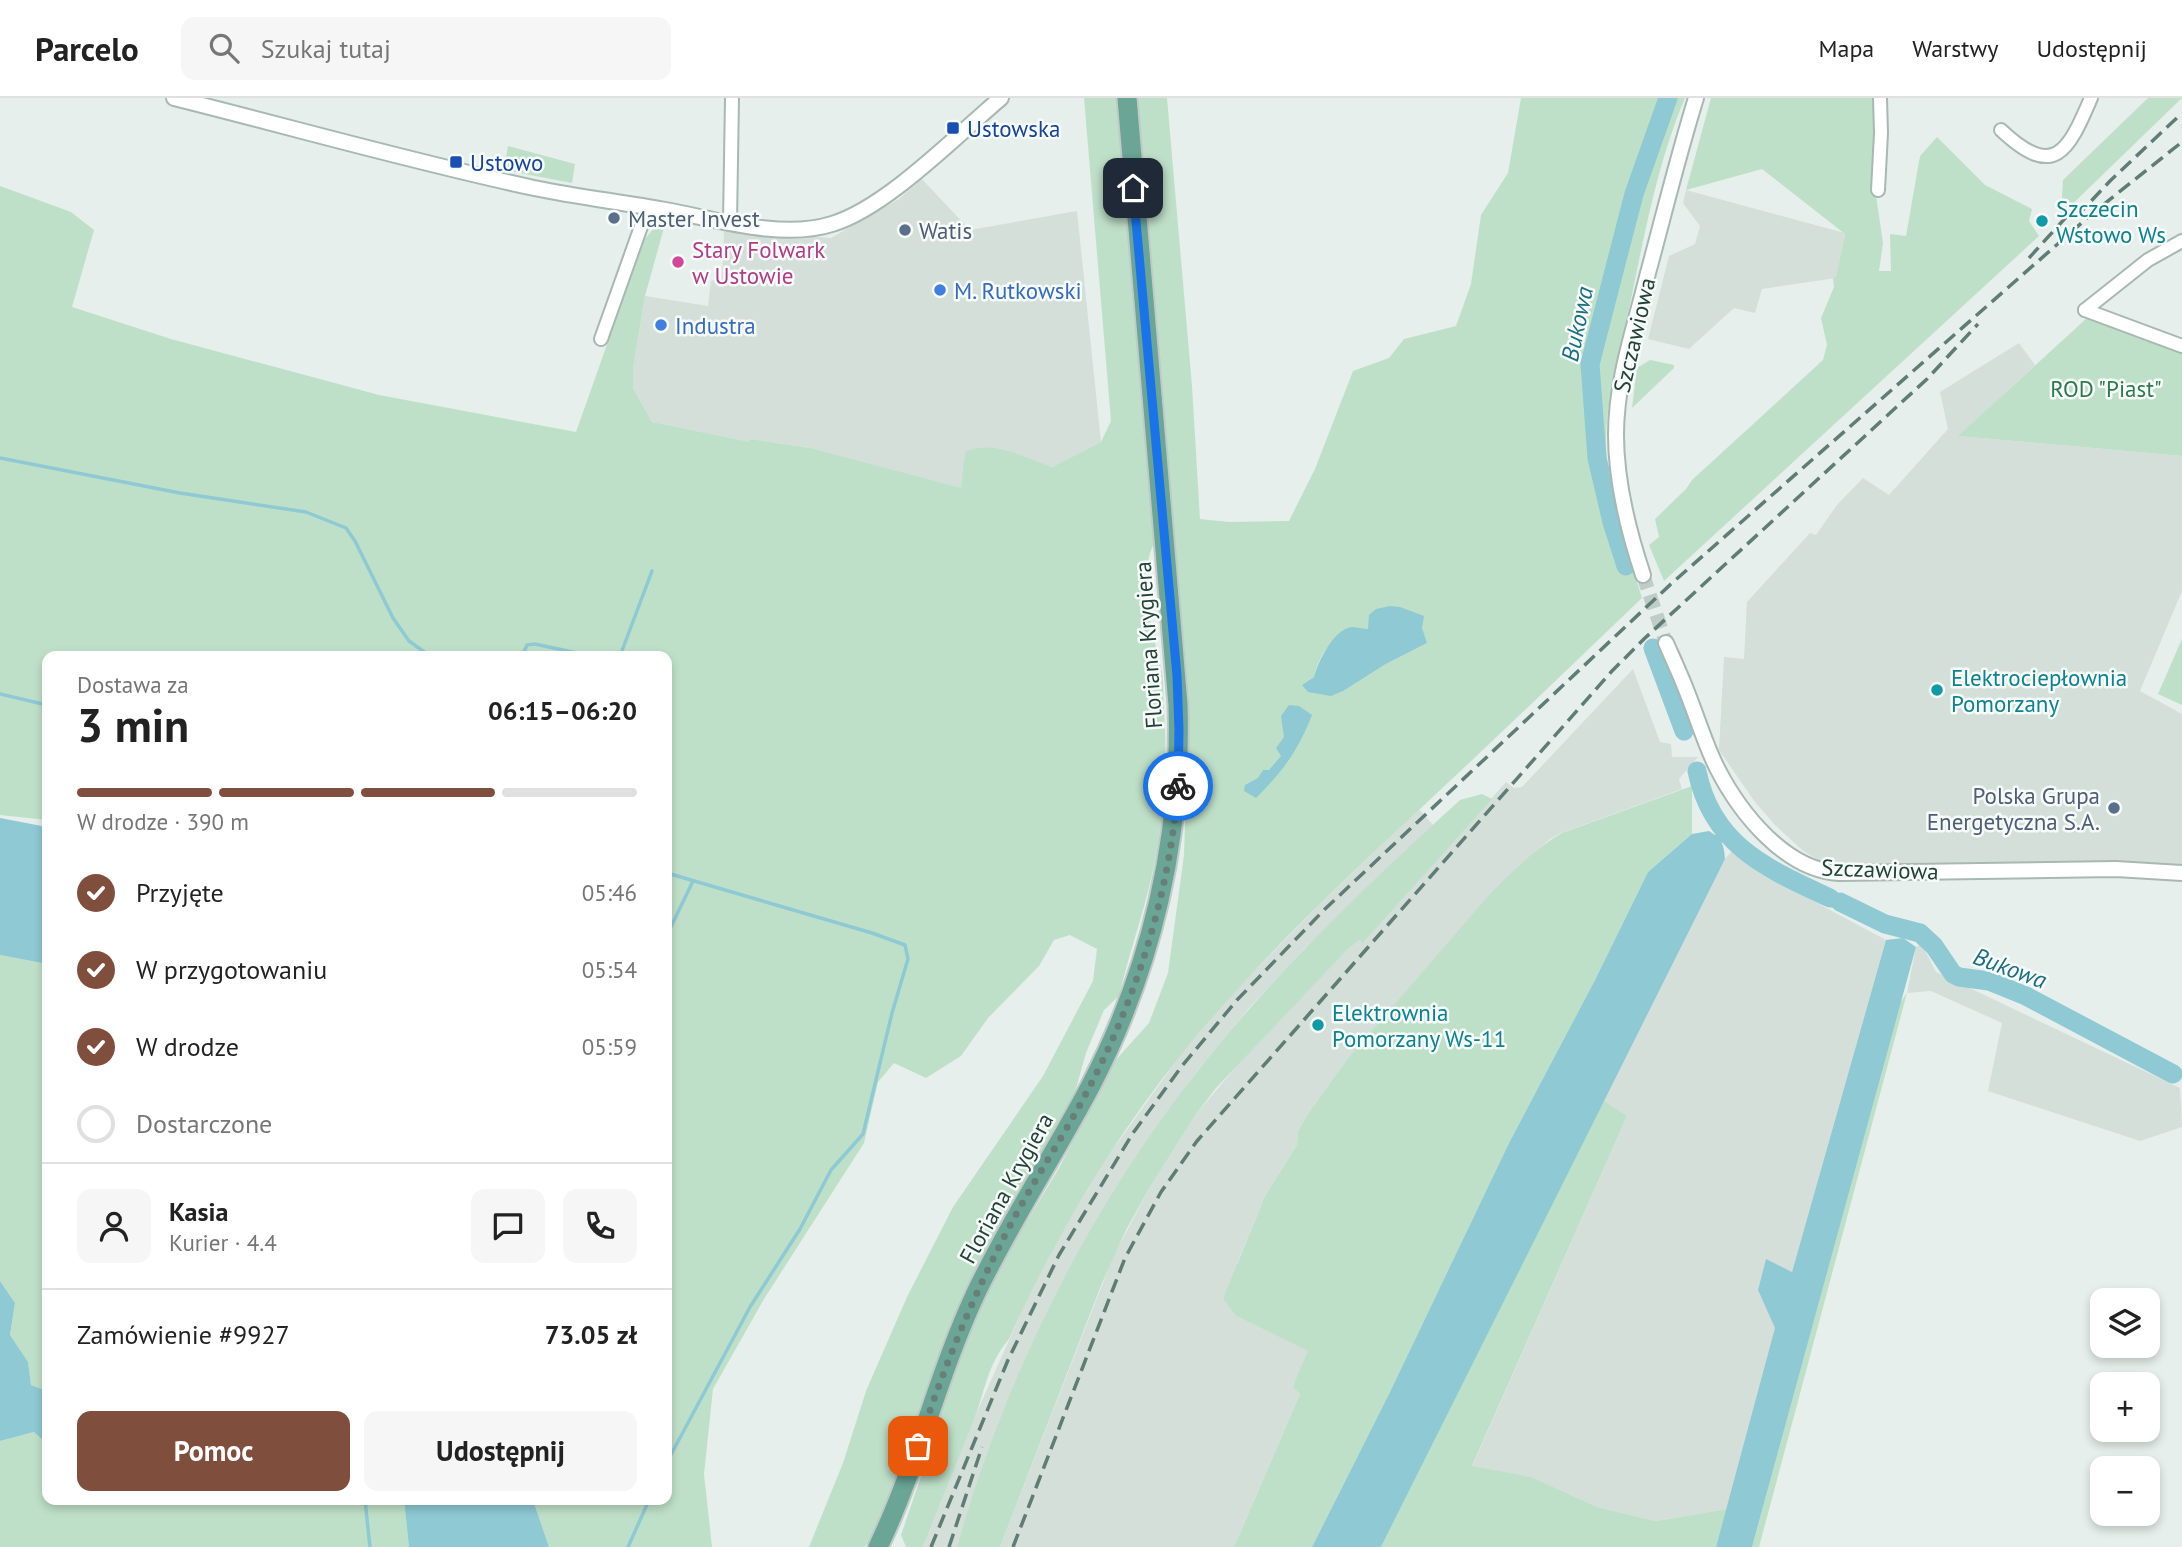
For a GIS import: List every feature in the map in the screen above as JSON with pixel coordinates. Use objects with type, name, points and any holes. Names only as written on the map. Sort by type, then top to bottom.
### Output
[{"type":"main road","name":"Floriana Krygiera","points":[[878,1547],[900,1497],[935,1396],[974,1298],[1013,1221],[1096,1075],[1133,988],[1148,944],[1165,875],[1176,802],[1179,730],[1174,640],[1127,98]]},
{"type":"street","points":[[174,98],[510,183],[730,222],[792,229],[816,228],[841,221],[871,204],[1002,98]]},
{"type":"street","points":[[730,222],[732,98]]},
{"type":"street","name":"Szczawiowa","points":[[1643,575],[1620,488],[1616,438],[1618,401],[1628,351],[1696,98]]},
{"type":"street","points":[[1878,190],[1880,98]]},
{"type":"street","points":[[2001,130],[2031,154],[2045,156],[2056,153],[2076,134],[2091,98]]},
{"type":"street","points":[[601,339],[648,207]]},
{"type":"street","points":[[2182,241],[2148,260],[2085,310],[2182,346]]},
{"type":"street","name":"Szczawiowa","points":[[1666,643],[1713,760],[1726,784],[1769,837],[1788,854],[1811,868],[1839,873],[2116,869],[2182,873]]},
{"type":"shaded area","points":[[920,177],[970,230],[1077,211],[1101,442],[1052,467],[999,449],[965,453],[962,489],[811,448],[750,439],[750,443],[652,422],[633,388],[633,369],[645,296],[708,306],[711,281],[722,279],[724,230],[831,238],[899,199]]},
{"type":"shaded area","points":[[1686,190],[1845,233],[1836,278],[1762,289],[1755,313],[1734,308],[1689,349],[1648,339],[1669,256],[1695,244],[1700,226],[1683,203]]},
{"type":"shaded area","name":"Elektrociepłownia Pomorzany","points":[[2019,343],[2035,365],[1959,436],[2182,456],[2182,591],[2140,691],[2182,714],[2182,868],[2089,864],[1864,865],[1818,860],[1802,850],[1774,824],[1755,802],[1719,750],[1724,657],[1744,659],[1747,602],[1810,533],[1816,535],[1837,505],[1863,478],[1889,495],[1948,429],[1940,392]]},
{"type":"shaded area","points":[[1633,669],[1660,742],[1671,744],[1672,757],[1698,757],[1679,779],[1682,789],[1561,833],[1550,839],[1498,886],[1348,1058],[1309,1112],[1298,1131],[1297,1145],[1265,1196],[1237,1263],[1236,1316],[1309,1351],[1294,1383],[1293,1388],[1300,1394],[1234,1547],[1000,1547],[1113,1257],[1150,1187],[1196,1114],[1247,1054],[1348,949],[1360,940],[1364,942],[1506,782],[1514,788],[1522,787]]},
{"type":"shaded area","points":[[1419,809],[1433,825],[1304,949],[1249,1008],[1197,1071],[1150,1136],[1086,1239],[1030,1348],[999,1422],[957,1547],[923,1547],[976,1414],[1027,1300],[1065,1226],[1106,1159],[1179,1057],[1233,993]]},
{"type":"shaded area","points":[[1733,850],[1763,874],[1886,940],[1792,1272],[1766,1260],[1758,1290],[1776,1328],[1727,1509],[1656,1521],[1597,1507],[1530,1477],[1472,1467],[1627,1116],[1603,1100],[1689,927],[1725,859]]},
{"type":"shaded area","points":[[1922,944],[1936,972],[2180,1088],[2182,1127],[2140,1141],[1988,1091],[2002,1023],[1931,991],[1907,993],[1916,947]]},
{"type":"green space","points":[[1084,98],[1116,98],[1156,539],[1146,572],[1147,605],[1163,678],[1165,774],[1159,837],[1147,894],[1119,996],[1104,1010],[1086,1053],[1073,1099],[1017,1192],[960,1302],[891,1498],[865,1547],[809,1547],[843,1463],[866,1391],[907,1297],[953,1207],[1043,1076],[1093,981],[1097,949],[1070,935],[1054,940],[1039,966],[988,1018],[961,1056],[926,1078],[894,1063],[878,1082],[864,1143],[764,1299],[713,1389],[704,1474],[712,1547],[549,1547],[535,1505],[672,1505],[672,651],[42,651],[42,819],[0,815],[0,186],[71,212],[94,230],[72,307],[171,339],[379,395],[576,432],[644,240],[655,227],[665,224],[645,296],[633,369],[633,388],[652,422],[749,442],[750,439],[811,448],[961,488],[965,452],[997,449],[1052,467],[1101,442],[1111,421]]},
{"type":"green space","points":[[1138,98],[1167,98],[1192,386],[1200,519],[1229,522],[1289,521],[1315,469],[1353,371],[1389,358],[1404,339],[1456,326],[1471,284],[1481,215],[1508,173],[1521,98],[1685,98],[1665,152],[1650,209],[1608,408],[1606,443],[1613,495],[1642,598],[1326,898],[1208,1022],[1155,1088],[1086,1192],[992,1367],[923,1547],[906,1547],[901,1535],[933,1441],[935,1422],[950,1376],[989,1290],[1059,1168],[1113,1063],[1149,1023],[1168,973],[1184,855],[1189,700]],"holes":[[[1351,627],[1427,643],[1384,665],[1302,685],[1314,677],[1319,662],[1332,642]]]},
{"type":"green space","points":[[1711,98],[1873,98],[1875,189],[1883,243],[1879,271],[1891,271],[1890,234],[1906,236],[1920,156],[1937,137],[1985,185],[2032,209],[2029,221],[2039,236],[1664,581],[1649,545],[1659,537],[1655,519],[1692,480],[1823,360],[1827,345],[1821,318],[1834,287],[1833,278],[1836,277],[1845,234],[1762,169],[1686,190]]},
{"type":"green space","points":[[2148,98],[2182,98],[2061,215],[2063,180]]},
{"type":"green space","points":[[508,146],[575,164],[572,183],[504,170]]},
{"type":"green space","name":"ROD \"Piast\"","points":[[2087,318],[2103,321],[2182,350],[2182,456],[1958,436]]},
{"type":"green space","points":[[1650,360],[1674,365],[1674,368],[1632,408],[1637,368]]},
{"type":"green space","points":[[2182,639],[2182,705],[2158,694]]},
{"type":"green space","points":[[1692,786],[1692,834],[1648,872],[1595,980],[1509,1143],[1389,1394],[1312,1547],[1234,1547],[1300,1394],[1293,1388],[1308,1351],[1236,1316],[1224,1296],[1265,1196],[1297,1145],[1298,1131],[1309,1112],[1348,1058],[1491,894],[1531,855],[1562,833]]},
{"type":"green space","points":[[1482,794],[1492,799],[1363,943],[1360,940],[1348,949],[1216,1088],[1196,1114],[1126,1230],[1102,1283],[1000,1547],[957,1547],[980,1473],[1038,1330],[1073,1261],[1154,1129],[1200,1067],[1250,1008],[1326,927],[1460,800]]},
{"type":"green space","points":[[0,955],[42,963],[42,1389],[31,1385],[28,1362],[10,1335],[15,1303],[0,1281]]},
{"type":"green space","points":[[1907,993],[1759,1547],[1752,1547],[1900,1003]]},
{"type":"green space","points":[[1603,1100],[1627,1116],[1472,1466],[1531,1477],[1597,1507],[1656,1521],[1727,1509],[1716,1547],[1381,1547]]},
{"type":"green space","points":[[34,1432],[42,1439],[42,1505],[405,1505],[409,1547],[0,1547],[0,1441]]},
{"type":"water","points":[[1390,606],[1424,616],[1422,628],[1427,643],[1331,696],[1308,692],[1302,685],[1314,677],[1332,640],[1344,629],[1368,629],[1369,615],[1376,609]]},
{"type":"water","points":[[1289,705],[1299,706],[1312,715],[1289,760],[1256,798],[1244,791],[1245,785],[1258,778],[1263,770],[1269,770],[1281,756],[1276,748],[1284,737],[1281,716]]},
{"type":"water","points":[[0,818],[42,826],[42,963],[0,955]]},
{"type":"water","points":[[1709,831],[1722,842],[1725,859],[1381,1547],[1312,1547],[1389,1394],[1509,1143],[1595,980],[1648,872],[1692,834]]},
{"type":"water","points":[[1903,938],[1916,947],[1752,1547],[1716,1547],[1775,1328],[1758,1290],[1766,1259],[1792,1272],[1886,940]]},
{"type":"water","points":[[0,1281],[15,1303],[10,1335],[28,1362],[31,1385],[42,1389],[42,1439],[34,1432],[0,1441]]},
{"type":"water","points":[[405,1505],[535,1505],[549,1547],[409,1547]]},
{"type":"waterway","name":"Bukowa","points":[[1626,566],[1612,522],[1597,458],[1590,364],[1634,194],[1668,98]]},
{"type":"waterway","points":[[0,458],[180,493],[306,512],[346,528],[393,618],[409,641],[423,651]]},
{"type":"waterway","points":[[622,651],[652,571]]},
{"type":"waterway","points":[[524,651],[527,645],[535,644],[568,651]]},
{"type":"waterway","name":"Bukowa","points":[[1653,648],[1684,731]]},
{"type":"waterway","points":[[0,694],[42,704]]},
{"type":"waterway","name":"Bukowa","points":[[1697,771],[1704,797],[1729,836],[1765,865],[1830,898]]},
{"type":"waterway","points":[[1710,847],[1725,832]]},
{"type":"waterway","points":[[672,874],[872,933],[905,945],[908,959],[863,1134],[831,1170],[800,1229],[750,1307],[672,1453]]},
{"type":"waterway","points":[[672,925],[693,881]]},
{"type":"waterway","name":"Bukowa","points":[[1840,902],[1885,924],[1920,933],[1934,946],[1953,974],[1989,981],[2026,996],[2173,1074]]},
{"type":"waterway","points":[[366,1505],[370,1547]]},
{"type":"waterway","points":[[628,1547],[647,1505]]},
{"type":"tunnel","points":[[1643,575],[1666,643]]},
{"type":"railway","points":[[2077,216],[2182,113]]},
{"type":"railway","points":[[931,1547],[1008,1360],[1059,1255],[1133,1133],[1182,1066],[1237,1000],[1325,909],[1672,583],[2094,212],[2182,142]]},
{"type":"railway","points":[[2029,258],[2078,204]]},
{"type":"railway","points":[[1013,1547],[1125,1258],[1161,1192],[1197,1141],[1612,671],[1927,379],[1978,324]]},
{"type":"railway","points":[[949,1547],[982,1447]]},
{"type":"way so far","points":[[918,1446],[974,1298],[1038,1175],[1090,1087],[1133,988],[1160,898],[1170,850],[1178,786]]},
{"type":"place","name":"Ustowska","points":[[953,128]]},
{"type":"place","name":"Ustowo","points":[[456,162]]},
{"type":"place","name":"Master Invest","points":[[614,218]]},
{"type":"place","name":"Szczecin Wstowo Ws","points":[[2042,221]]},
{"type":"place","name":"Watis","points":[[905,230]]},
{"type":"place","name":"Stary Folwark w Ustowie","points":[[678,262]]},
{"type":"place","name":"M. Rutkowski","points":[[940,290]]},
{"type":"place","name":"Industra","points":[[661,325]]},
{"type":"place","name":"Elektrociepłownia Pomorzany","points":[[1937,690]]},
{"type":"place","name":"Polska Grupa Energetyczna S.A.","points":[[2114,808]]},
{"type":"place","name":"Elektrownia Pomorzany Ws-11","points":[[1318,1025]]},
{"type":"route","points":[[1133,188],[1177,676],[1178,786]]}]
